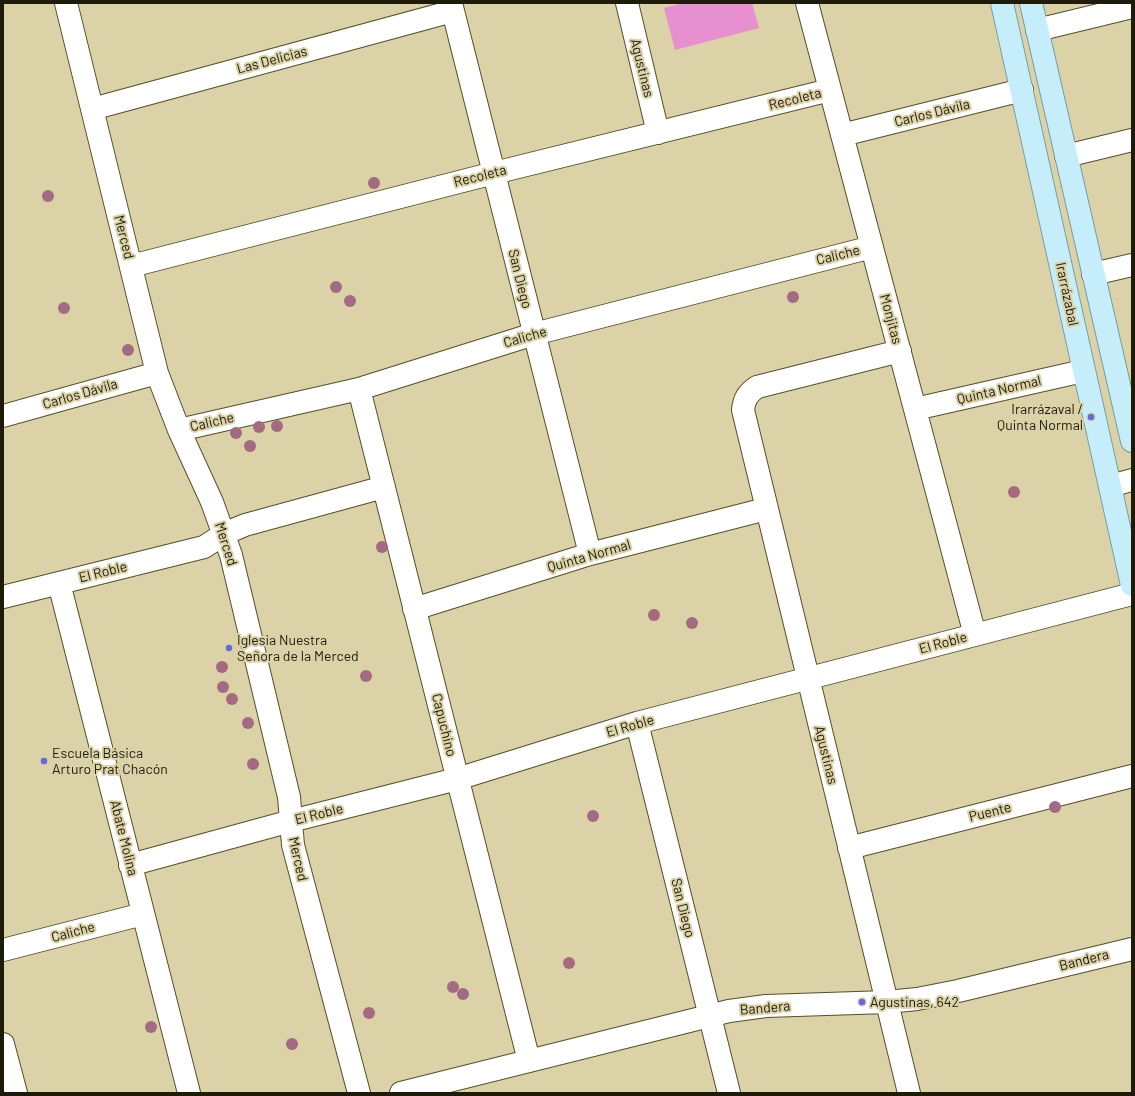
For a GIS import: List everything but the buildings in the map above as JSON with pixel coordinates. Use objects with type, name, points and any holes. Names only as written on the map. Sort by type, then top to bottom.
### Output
[{"type":"main road","name":"Irarrázabal","points":[[1002,3],[1132,586]]},
{"type":"main road","points":[[1031,3],[1132,441]]},
{"type":"street","name":"Merced","points":[[66,3],[157,373],[179,430],[209,496],[231,554],[289,797],[290,821],[294,845],[359,1093]]},
{"type":"street","name":"Agustinas","points":[[626,3],[658,133]]},
{"type":"street","name":"Monjitas","points":[[807,3],[975,634]]},
{"type":"street","name":"Las Delicias","points":[[92,110],[452,7]]},
{"type":"street","name":"San Diego","points":[[452,7],[590,554]]},
{"type":"street","points":[[1037,30],[1132,7]]},
{"type":"street","name":"Recoleta","points":[[131,266],[494,173],[830,90]]},
{"type":"street","name":"Carlos Dávila","points":[[842,135],[1022,90]]},
{"type":"street","points":[[1066,156],[1132,140]]},
{"type":"street","name":"Caliche","points":[[179,430],[359,389],[534,334],[872,246]]},
{"type":"street","points":[[1093,274],[1132,265]]},
{"type":"street","name":"Agustinas","points":[[900,352],[757,386],[747,396],[744,403],[744,418],[909,1093]]},
{"type":"street","name":"Quinta Normal","points":[[915,409],[1083,371]]},
{"type":"street","name":"Carlos Dávila","points":[[3,416],[157,373]]},
{"type":"street","name":"Capuchino","points":[[359,389],[529,1061]]},
{"type":"street","points":[[1110,486],[1132,480]]},
{"type":"street","name":"El Roble","points":[[3,598],[204,547],[224,534],[245,525],[384,487]]},
{"type":"street","name":"Quinta Normal","points":[[414,609],[590,554],[766,509]]},
{"type":"street","name":"Abate Molina","points":[[59,584],[189,1093]]},
{"type":"street","name":"El Roble","points":[[130,865],[290,821],[458,779],[638,723],[1132,594]]},
{"type":"street","name":"San Diego","points":[[638,723],[729,1093]]},
{"type":"street","name":"Puente","points":[[849,848],[1132,776]]},
{"type":"street","name":"Caliche","points":[[3,950],[143,914]]},
{"type":"street","name":"Bandera","points":[[402,1093],[729,1011],[766,1006],[887,1002],[917,999],[958,991],[1132,949]]},
{"type":"street","points":[[3,1044],[16,1093]]},
{"type":"shaded area","points":[[683,3],[752,3],[759,28],[675,50],[664,8]]},
{"type":"place","name":"Irarrázaval / Quinta Normal","points":[[1091,417]]},
{"type":"place","name":"Iglesia Nuestra Señora de la Merced","points":[[229,648]]},
{"type":"place","name":"Escuela Básica Arturo Prat Chacón","points":[[44,761]]},
{"type":"place","name":"Agustinas, 642","points":[[862,1002]]}]
